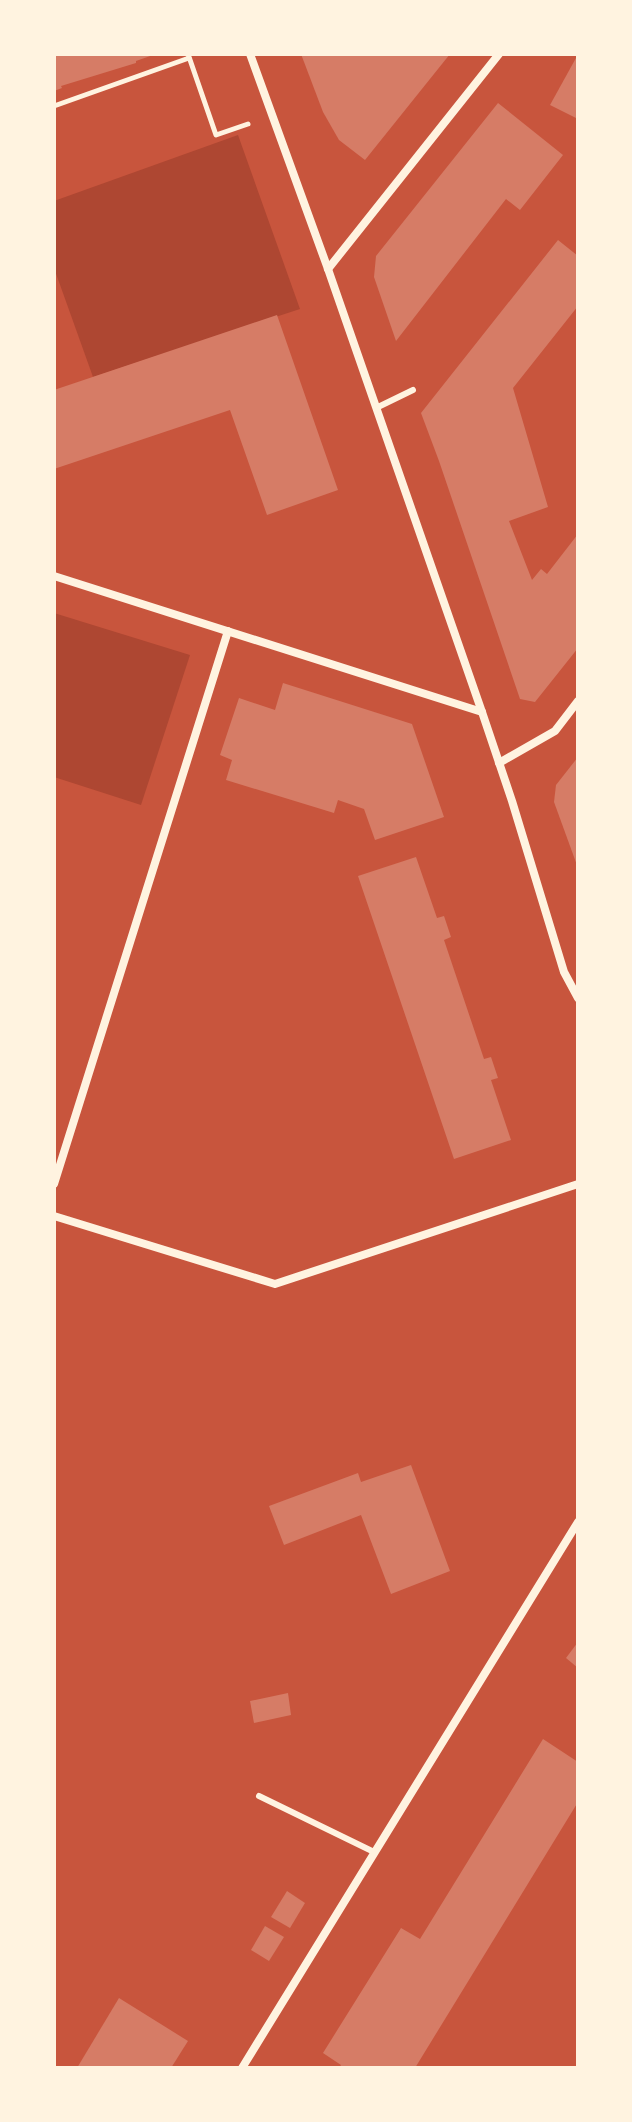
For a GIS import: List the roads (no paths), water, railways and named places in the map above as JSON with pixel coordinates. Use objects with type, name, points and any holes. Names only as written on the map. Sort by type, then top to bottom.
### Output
[{"type":"street","points":[[250,54],[482,712],[564,972],[578,998]]},
{"type":"street","points":[[328,269],[499,54]]},
{"type":"street","points":[[54,576],[482,712]]},
{"type":"street","points":[[54,1184],[228,631]]},
{"type":"street","points":[[499,763],[555,731],[578,701]]},
{"type":"street","points":[[54,1216],[275,1284],[578,1184]]},
{"type":"street","points":[[242,2068],[578,1522]]},
{"type":"lane","points":[[376,408],[413,390]]},
{"type":"lane","points":[[259,1796],[374,1852]]}]
